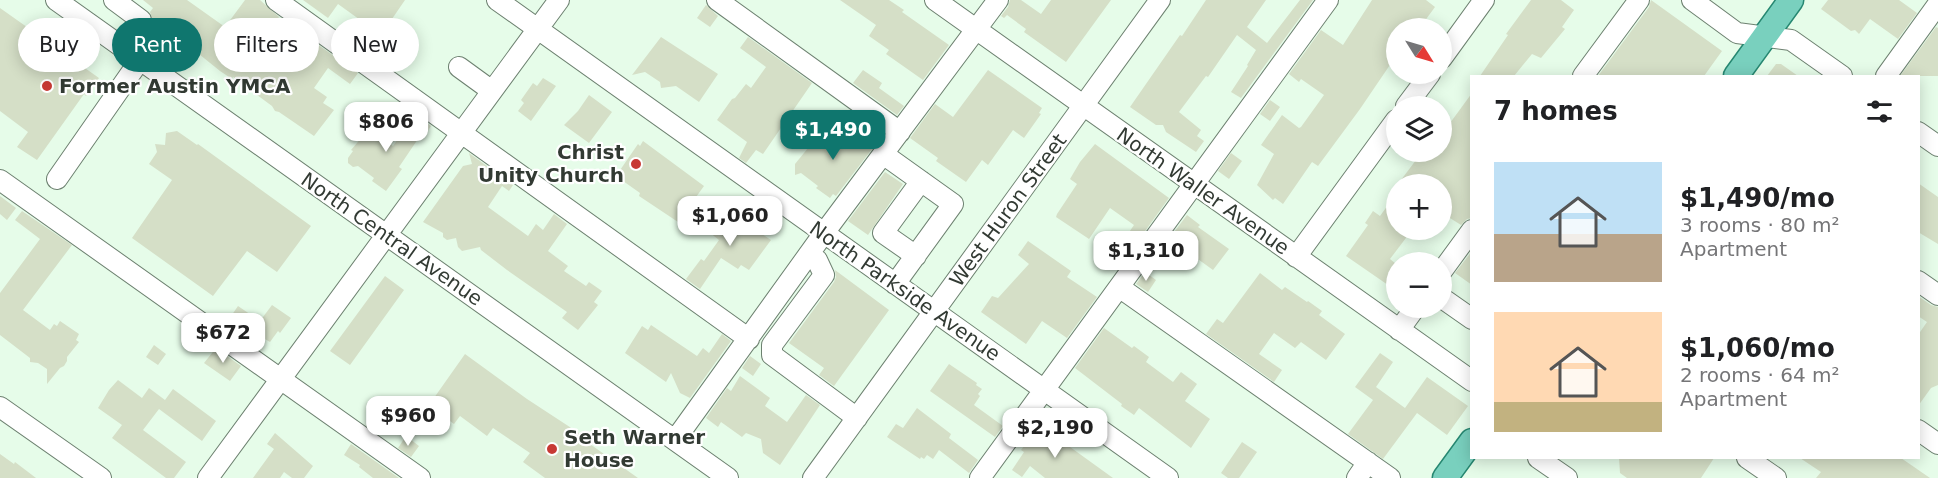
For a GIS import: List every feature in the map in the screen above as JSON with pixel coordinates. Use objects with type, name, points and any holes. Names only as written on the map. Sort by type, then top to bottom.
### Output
[{"type":"main road","points":[[1737,75],[1791,0]]},
{"type":"main road","points":[[1445,478],[1470,444]]},
{"type":"street","name":"North Central Avenue","points":[[56,0],[112,40]]},
{"type":"street","points":[[114,0],[138,18]]},
{"type":"street","points":[[276,0],[749,339]]},
{"type":"street","name":"North Parkside Avenue","points":[[496,0],[1168,478]]},
{"type":"street","points":[[208,478],[559,0]]},
{"type":"street","points":[[717,0],[900,132]]},
{"type":"street","name":"North Waller Avenue","points":[[935,0],[1470,380]]},
{"type":"street","points":[[675,440],[824,233],[998,0]]},
{"type":"street","name":"West Huron Street","points":[[813,478],[1160,0]]},
{"type":"street","points":[[980,478],[1328,0]]},
{"type":"street","points":[[1452,44],[1484,0]]},
{"type":"street","points":[[1584,75],[1639,0]]},
{"type":"street","points":[[1692,0],[1737,33],[1791,40],[1841,75]]},
{"type":"street","points":[[1887,75],[1938,4]]},
{"type":"street","points":[[459,66],[492,91]]},
{"type":"street","points":[[57,179],[132,72]]},
{"type":"street","name":"North Central Avenue","points":[[157,72],[728,478]]},
{"type":"street","points":[[1920,133],[1938,146]]},
{"type":"street","points":[[1296,257],[1386,134]]},
{"type":"street","points":[[884,154],[953,204],[896,284]]},
{"type":"street","points":[[0,180],[420,478]]},
{"type":"street","points":[[916,255],[883,232],[921,181]]},
{"type":"street","points":[[1452,257],[1470,233]]},
{"type":"street","points":[[809,255],[818,260],[824,275],[772,345],[772,355],[857,418]]},
{"type":"street","points":[[1920,282],[1938,295]]},
{"type":"street","points":[[1119,287],[1363,470],[1390,478]]},
{"type":"street","points":[[1452,305],[1470,318]]},
{"type":"street","points":[[1399,330],[1408,318]]},
{"type":"street","points":[[0,407],[101,478]]},
{"type":"street","points":[[1920,431],[1938,444]]},
{"type":"street","points":[[1539,459],[1567,478]]},
{"type":"street","points":[[1748,459],[1776,478]]},
{"type":"building","points":[[143,0],[187,0],[214,19],[214,66],[202,56],[202,18],[152,18],[150,12],[153,8]]},
{"type":"building","points":[[245,0],[260,0],[279,17],[232,18]]},
{"type":"building","points":[[303,0],[405,0],[393,18],[357,18],[338,4],[328,18]]},
{"type":"building","points":[[840,0],[889,0],[904,10],[902,12],[949,45],[923,80],[886,54],[889,50],[869,36],[876,25]]},
{"type":"building","points":[[1010,0],[1021,0],[1041,14],[1051,0],[1111,0],[1066,62],[1024,32],[1026,29],[1007,15],[1004,18],[1001,16]]},
{"type":"building","points":[[1206,0],[1266,0],[1247,27],[1267,43],[1300,0],[1313,0],[1241,98],[1231,92],[1256,50],[1237,35],[1208,77],[1206,76],[1179,112],[1201,130],[1197,136],[1204,141],[1196,152],[1166,132],[1163,125],[1156,125],[1130,107]]},
{"type":"building","points":[[1372,0],[1426,0],[1435,7],[1427,18],[1386,18],[1386,71],[1318,166],[1312,162],[1283,204],[1275,198],[1273,200],[1257,185],[1274,154],[1261,145],[1282,115],[1299,128],[1301,127],[1324,95],[1301,79],[1299,82],[1289,74],[1321,30],[1343,45]]},
{"type":"building","points":[[1531,0],[1561,0],[1574,10],[1562,27],[1565,29],[1541,58],[1532,54],[1515,75],[1481,75],[1508,35],[1506,34]]},
{"type":"building","points":[[1651,0],[1722,51],[1705,75],[1599,75],[1649,7]]},
{"type":"building","points":[[1828,0],[1899,0],[1917,13],[1898,39],[1870,19],[1859,34],[1855,30],[1851,31],[1821,9]]},
{"type":"building","points":[[706,5],[718,16],[710,27],[697,18]]},
{"type":"building","name":"Former Austin YMCA","points":[[0,8],[18,21],[18,72],[91,72],[99,78],[86,96],[84,94],[37,160],[17,147],[28,132],[0,111]]},
{"type":"building","points":[[1936,27],[1938,28],[1938,76],[1901,75]]},
{"type":"building","points":[[661,37],[718,74],[699,102],[676,86],[661,88],[660,82],[645,72],[632,75]]},
{"type":"building","points":[[748,37],[812,83],[763,154],[756,150],[746,163],[739,158],[747,142],[717,120],[746,84],[751,88],[766,67],[740,48]]},
{"type":"building","points":[[319,45],[331,54],[331,70],[328,68],[314,88],[327,97],[323,103],[334,110],[314,136],[275,111],[253,90],[233,77],[232,79],[222,72],[319,72]]},
{"type":"building","points":[[1776,64],[1781,64],[1797,75],[1768,75]]},
{"type":"building","points":[[863,70],[882,83],[879,88],[904,106],[897,115],[853,83]]},
{"type":"building","points":[[988,70],[1042,108],[1039,113],[1041,114],[1024,138],[1013,130],[988,165],[982,160],[966,182],[936,161],[938,158],[910,138],[935,104],[953,117]]},
{"type":"building","points":[[334,72],[358,73],[350,84]]},
{"type":"building","points":[[543,78],[556,86],[531,121],[518,111],[524,103],[521,100],[533,83],[537,86]]},
{"type":"building","points":[[589,95],[612,112],[589,143],[564,125]]},
{"type":"building","points":[[1470,96],[1470,218],[1461,225],[1452,219],[1452,174],[1406,174],[1414,162],[1452,162],[1452,120]]},
{"type":"building","points":[[1270,100],[1280,107],[1270,121],[1260,114]]},
{"type":"building","points":[[418,116],[431,126],[425,135],[422,133],[399,167],[402,169],[386,191],[372,181],[374,178],[358,166],[353,167],[348,163],[348,158],[353,151],[351,150],[369,129],[393,146],[407,126],[410,128]]},
{"type":"building","points":[[822,129],[851,149],[865,130],[879,140],[836,196],[833,194],[830,198],[801,173],[795,175],[795,164],[808,148],[807,140],[814,141]]},
{"type":"building","points":[[177,131],[311,226],[277,272],[247,251],[213,296],[132,238],[172,180],[149,164],[157,152],[155,144],[165,145],[166,133]]},
{"type":"building","points":[[643,141],[704,186],[678,222],[639,196],[640,193],[616,176],[638,144],[640,146]]},
{"type":"building","points":[[1095,144],[1169,198],[1127,256],[1117,250],[1134,225],[1110,208],[1089,239],[1056,217],[1077,184],[1070,179]]},
{"type":"building","points":[[469,153],[513,185],[509,191],[502,186],[488,207],[528,236],[536,224],[543,230],[554,214],[567,224],[548,251],[568,266],[564,271],[586,286],[589,282],[602,291],[594,302],[598,305],[578,330],[562,318],[567,312],[507,270],[480,247],[462,251],[458,247],[456,238],[447,240],[443,237],[443,233],[423,222],[463,166],[472,164]]},
{"type":"building","points":[[1231,153],[1242,161],[1229,179],[1218,171]]},
{"type":"building","points":[[885,172],[903,184],[868,235],[848,221]]},
{"type":"building","points":[[1920,184],[1938,197],[1938,244],[1920,233]]},
{"type":"building","points":[[0,196],[16,208],[7,220],[0,214]]},
{"type":"building","points":[[1386,208],[1386,240],[1404,240],[1395,252],[1386,252],[1386,284],[1346,256],[1368,225],[1365,223],[1373,211],[1380,216]]},
{"type":"building","points":[[725,209],[771,240],[749,270],[741,265],[738,269],[721,258],[700,289],[686,279],[701,259],[704,261],[719,240],[709,232]]},
{"type":"building","points":[[22,211],[72,245],[23,310],[50,330],[60,321],[79,334],[76,340],[79,342],[67,357],[64,366],[47,384],[47,369],[38,363],[30,362],[30,358],[0,335],[0,293],[40,239],[15,220]]},
{"type":"building","points":[[1187,215],[1200,225],[1198,227],[1229,249],[1213,270],[1184,249],[1175,245],[1172,248],[1165,244]]},
{"type":"building","points":[[1028,241],[1071,271],[1067,277],[1097,297],[1067,338],[1042,321],[1026,344],[981,312],[992,296],[998,298],[1029,264],[1018,255]]},
{"type":"building","points":[[1470,254],[1470,284],[1455,273]]},
{"type":"building","points":[[835,270],[889,310],[834,386],[819,375],[824,368],[789,343],[834,282]]},
{"type":"building","points":[[1145,272],[1156,280],[1148,292],[1136,284]]},
{"type":"building","points":[[1260,273],[1282,290],[1285,287],[1322,311],[1319,315],[1345,334],[1326,360],[1301,342],[1295,348],[1274,333],[1259,354],[1282,370],[1274,382],[1206,334],[1217,319],[1223,323]]},
{"type":"building","points":[[385,276],[404,290],[350,365],[330,351]]},
{"type":"building","points":[[1920,297],[1938,307],[1938,385],[1931,388],[1920,403],[1920,332],[1927,322],[1920,317]]},
{"type":"building","points":[[272,305],[291,318],[270,342],[263,338],[256,347],[225,325],[238,306],[260,321]]},
{"type":"building","points":[[651,325],[697,356],[703,348],[709,353],[722,334],[731,341],[690,398],[680,393],[671,373],[666,382],[625,353],[642,326],[648,330]]},
{"type":"building","points":[[1104,328],[1149,357],[1146,362],[1173,382],[1181,372],[1197,384],[1185,401],[1210,419],[1191,448],[1139,408],[1134,415],[1075,368]]},
{"type":"building","points":[[154,345],[166,354],[158,365],[146,357]]},
{"type":"building","points":[[216,348],[241,366],[230,381],[204,363]]},
{"type":"building","points":[[1380,353],[1393,362],[1376,387],[1405,408],[1427,377],[1468,406],[1447,435],[1417,413],[1383,459],[1348,434],[1373,400],[1355,387]]},
{"type":"building","points":[[465,354],[582,435],[580,437],[638,478],[545,478],[523,462],[530,453],[493,428],[487,436],[460,416],[454,424],[446,418],[443,423],[432,415],[436,410],[429,405]]},
{"type":"building","points":[[750,356],[761,364],[753,376],[742,368]]},
{"type":"building","points":[[949,364],[982,389],[974,405],[1003,426],[995,437],[930,391]]},
{"type":"building","points":[[740,376],[770,398],[765,406],[787,422],[806,395],[820,405],[780,465],[763,453],[761,439],[746,433],[742,437],[721,422],[718,427],[706,418],[727,388],[731,391]]},
{"type":"building","points":[[118,380],[142,398],[149,388],[165,400],[173,389],[216,421],[202,441],[159,409],[143,430],[186,462],[174,478],[166,478],[112,438],[122,425],[98,408]]},
{"type":"building","points":[[917,408],[951,434],[949,438],[978,460],[969,473],[939,450],[933,459],[927,455],[924,459],[921,457],[920,459],[887,437],[896,424],[903,428]]},
{"type":"building","points":[[1042,425],[1113,478],[1045,478],[1030,466],[1022,477],[1012,470],[1024,452],[1021,450]]},
{"type":"building","points":[[275,433],[313,466],[304,478],[292,478],[284,472],[280,478],[253,478],[274,449],[267,444]]},
{"type":"building","points":[[406,436],[419,446],[411,457],[398,448]]},
{"type":"building","points":[[1242,442],[1257,452],[1239,478],[1228,478],[1221,473]]},
{"type":"building","points":[[351,444],[399,478],[373,478],[359,467],[360,465],[344,455]]},
{"type":"building","points":[[0,454],[14,464],[15,462],[36,478],[0,478]]},
{"type":"building","points":[[1619,459],[1713,459],[1701,478],[1627,478],[1620,473]]},
{"type":"building","points":[[1802,459],[1902,459],[1930,478],[1816,478],[1821,472]]},
{"type":"place","name":"Former Austin YMCA","points":[[47,86]]},
{"type":"place","name":"Christ Unity Church","points":[[636,164]]},
{"type":"place","name":"Seth Warner House","points":[[552,449]]}]
